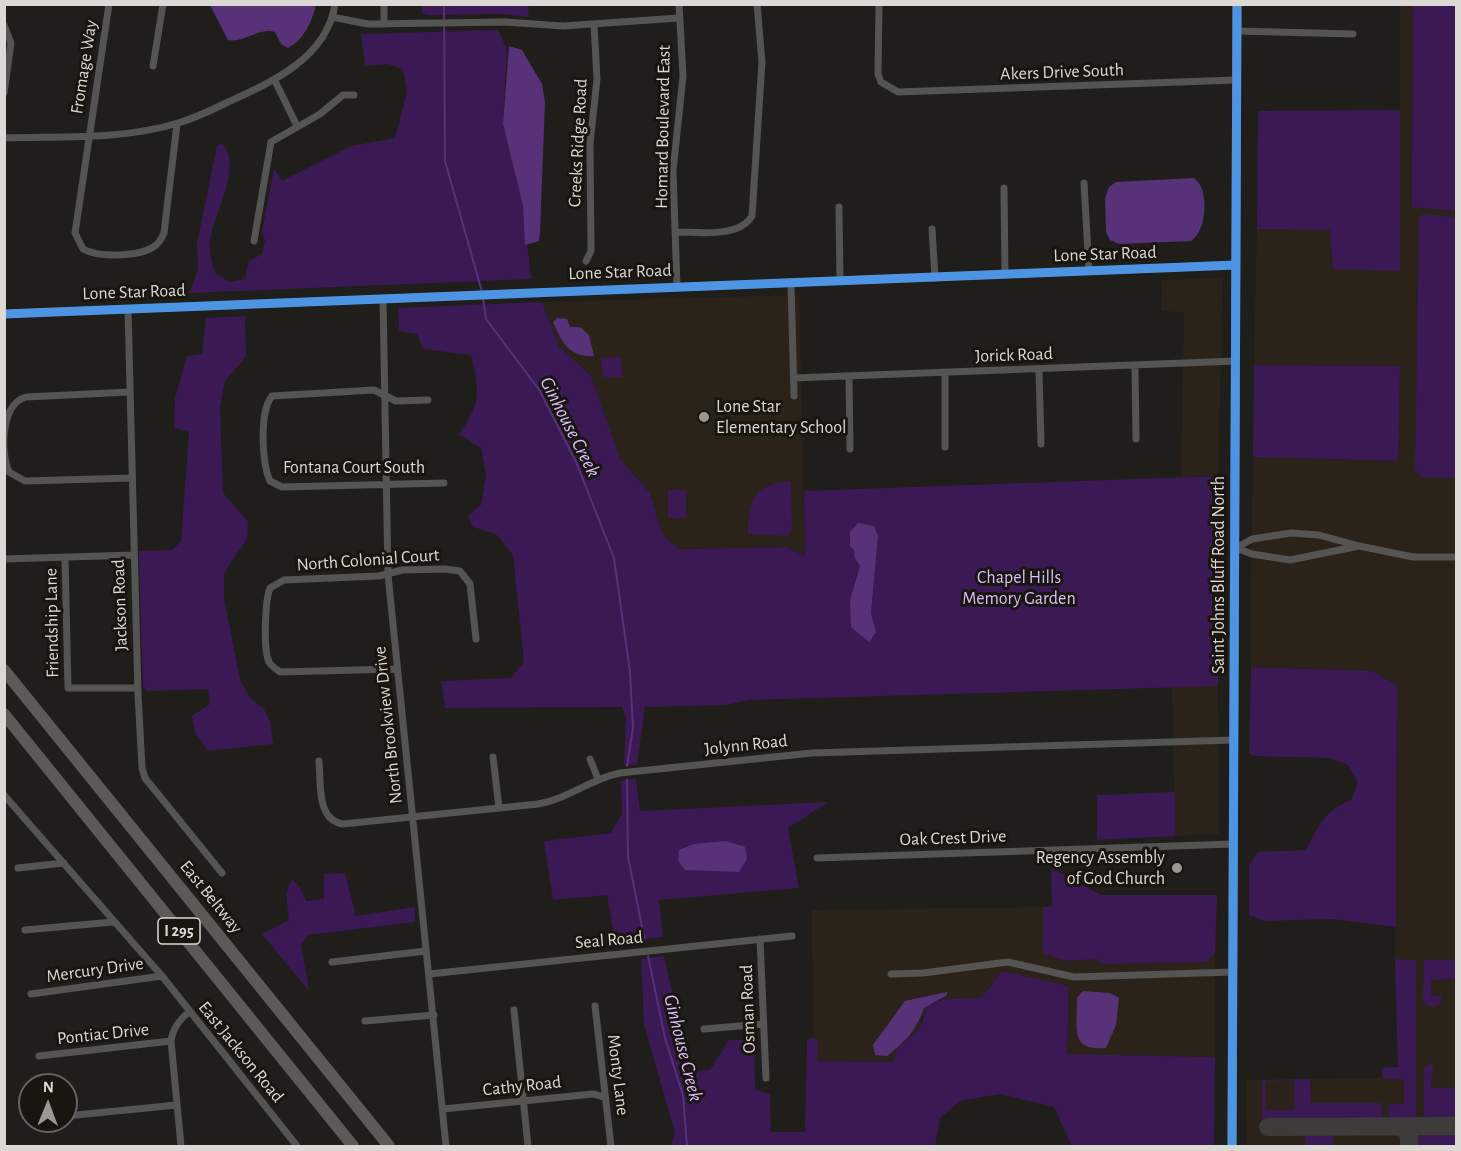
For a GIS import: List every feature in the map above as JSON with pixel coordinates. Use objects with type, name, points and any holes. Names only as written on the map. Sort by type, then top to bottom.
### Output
[{"type":"highway","name":"East Beltway","points":[[4,670],[389,1146]]},
{"type":"highway","name":"I 295","points":[[4,714],[353,1146]]},
{"type":"main road","name":"Saint Johns Bluff Road North","points":[[1232,1146],[1237,4]]},
{"type":"street","name":"Fromage Way","points":[[109,4],[89,135],[77,238],[83,249],[100,254],[144,251],[160,239],[164,233],[177,124]]},
{"type":"street","points":[[153,66],[163,4]]},
{"type":"street","points":[[4,138],[89,135],[177,124],[274,81],[297,66],[311,51],[332,17],[335,4]]},
{"type":"street","points":[[384,4],[384,24]]},
{"type":"street","name":"Homard Boulevard East","points":[[677,286],[674,171],[683,76],[679,4]]},
{"type":"street","points":[[677,232],[733,230],[748,222],[753,209],[754,145],[762,62],[757,4]]},
{"type":"street","name":"Akers Drive South","points":[[879,4],[878,74],[889,88],[906,93],[1236,80]]},
{"type":"street","points":[[332,17],[355,23],[505,22],[562,26],[679,18]]},
{"type":"street","name":"Creeks Ridge Road","points":[[586,261],[591,251],[590,144],[597,79],[594,24]]},
{"type":"street","points":[[4,25],[11,36],[4,93]]},
{"type":"street","points":[[1237,31],[1353,34]]},
{"type":"street","points":[[274,81],[297,126]]},
{"type":"street","points":[[254,241],[271,142],[320,114],[343,95],[354,95]]},
{"type":"street","points":[[1084,183],[1089,271]]},
{"type":"street","points":[[1004,188],[1005,275]]},
{"type":"street","points":[[839,207],[840,281]]},
{"type":"street","points":[[932,229],[935,278]]},
{"type":"street","name":"Lone Star Road","points":[[4,314],[1236,265]]},
{"type":"street","points":[[791,283],[794,396]]},
{"type":"street","name":"North Brookview Drive","points":[[383,298],[388,575],[446,1146]]},
{"type":"street","name":"Jackson Road","points":[[128,309],[137,688],[145,778],[222,873]]},
{"type":"street","name":"Jorick Road","points":[[794,378],[1236,361]]},
{"type":"street","points":[[1135,366],[1136,439]]},
{"type":"street","points":[[1039,370],[1041,444]]},
{"type":"street","points":[[945,373],[945,447]]},
{"type":"street","points":[[849,377],[850,449]]},
{"type":"street","name":"Fontana Court South","points":[[383,395],[374,390],[272,396],[265,413],[265,458],[270,481],[282,487],[444,483]]},
{"type":"street","points":[[130,392],[26,397],[17,400],[6,416],[4,458],[9,472],[26,481],[132,478]]},
{"type":"street","points":[[383,395],[396,401],[428,400]]},
{"type":"street","points":[[1236,548],[1252,538],[1304,533],[1413,557],[1456,557]]},
{"type":"street","points":[[1236,548],[1252,554],[1290,560],[1359,546]]},
{"type":"street","points":[[4,559],[134,555]]},
{"type":"street","name":"Friendship Lane","points":[[65,557],[68,688],[137,688]]},
{"type":"street","name":"North Colonial Court","points":[[397,669],[280,672],[273,667],[268,657],[267,601],[270,588],[278,581],[388,575],[402,570],[460,572],[470,584],[476,639]]},
{"type":"street","name":"Jolynn Road","points":[[319,761],[324,810],[332,820],[343,824],[557,801],[598,778],[620,773],[812,753],[1234,740]]},
{"type":"street","points":[[493,757],[499,808]]},
{"type":"street","points":[[590,759],[598,778]]},
{"type":"street","points":[[4,795],[162,976]]},
{"type":"street","name":"Oak Crest Drive","points":[[817,858],[1233,844]]},
{"type":"street","points":[[18,868],[64,863]]},
{"type":"street","points":[[25,930],[113,921]]},
{"type":"street","name":"Seal Road","points":[[429,974],[792,936]]},
{"type":"street","name":"Osman Road","points":[[760,939],[766,1078]]},
{"type":"street","points":[[332,962],[426,951]]},
{"type":"street","points":[[891,974],[923,973],[1008,962],[1074,977],[1233,972]]},
{"type":"street","name":"Mercury Drive","points":[[31,994],[162,976]]},
{"type":"street","name":"East Jackson Road","points":[[162,976],[297,1146]]},
{"type":"street","name":"Monty Lane","points":[[595,1006],[611,1146]]},
{"type":"street","points":[[514,1010],[528,1146]]},
{"type":"street","points":[[181,1146],[171,1041],[172,1032],[179,1020],[189,1012]]},
{"type":"street","points":[[365,1021],[434,1016]]},
{"type":"street","points":[[704,1029],[763,1024]]},
{"type":"street","name":"Pontiac Drive","points":[[39,1056],[171,1041]]},
{"type":"street","name":"Cathy Road","points":[[443,1109],[593,1094],[604,1097]]},
{"type":"street","points":[[78,1115],[177,1105]]},
{"type":"shaded area","points":[[210,5],[316,5],[306,30],[294,45],[288,48],[281,44],[275,32],[269,31],[228,40]]},
{"type":"shaded area","points":[[1400,5],[1456,5],[1456,1146],[1247,1146],[1246,1080],[1382,1078],[1382,1068],[1398,1067],[1395,959],[1397,685],[1372,671],[1251,667],[1251,575],[1253,457],[1398,461],[1399,366],[1254,365],[1257,229],[1330,230],[1400,271]]},
{"type":"shaded area","points":[[509,46],[522,50],[542,84],[545,102],[539,241],[525,245],[523,206],[503,124]]},
{"type":"shaded area","points":[[1194,178],[1203,191],[1204,210],[1200,228],[1191,241],[1119,244],[1110,240],[1106,232],[1105,198],[1109,187],[1116,182]]},
{"type":"shaded area","points":[[1223,278],[1218,476],[1181,477],[1184,312],[1161,311],[1162,280]]},
{"type":"shaded area","name":"Lone Star Elementary School","points":[[799,295],[805,556],[786,547],[679,549],[662,534],[650,493],[620,459],[591,376],[559,346],[542,302]]},
{"type":"shaded area","points":[[557,318],[567,319],[570,327],[580,327],[589,335],[594,356],[578,354],[563,342],[553,322]]},
{"type":"shaded area","points":[[858,523],[874,526],[878,536],[871,613],[876,632],[869,642],[851,627],[850,600],[860,566],[850,546],[850,532]]},
{"type":"shaded area","points":[[1218,686],[1219,834],[1175,836],[1172,687]]},
{"type":"shaded area","points":[[726,841],[745,847],[747,859],[739,872],[685,870],[678,861],[679,850],[694,844]]},
{"type":"shaded area","points":[[1043,907],[1043,954],[1066,961],[1095,958],[1205,962],[1215,953],[1215,1057],[1067,1054],[1069,986],[1045,981],[992,982],[982,998],[943,999],[922,1016],[919,1029],[897,1049],[894,1062],[816,1061],[818,1040],[813,1037],[812,910]]},
{"type":"shaded area","points":[[1083,991],[1110,993],[1119,998],[1116,1025],[1106,1048],[1086,1046],[1080,1041],[1077,1027],[1077,998]]},
{"type":"shaded area","points":[[947,992],[947,995],[924,1008],[914,1029],[900,1045],[887,1056],[875,1055],[873,1045],[905,1001]]},
{"type":"green space","points":[[422,4],[529,5],[528,17],[500,14],[428,15],[422,13]]},
{"type":"green space","points":[[1413,5],[1456,5],[1456,211],[1412,207]]},
{"type":"green space","points":[[498,30],[507,49],[503,124],[523,206],[531,279],[190,293],[198,269],[197,243],[217,146],[222,143],[228,154],[230,167],[214,225],[210,254],[216,274],[230,282],[245,279],[249,261],[262,254],[265,240],[262,232],[274,168],[282,181],[351,146],[395,138],[407,92],[403,69],[388,64],[365,66],[361,34]]},
{"type":"green space","points":[[1400,110],[1400,271],[1333,269],[1330,230],[1257,229],[1258,111]]},
{"type":"green space","points":[[1423,214],[1456,217],[1456,478],[1421,477],[1415,470],[1419,219]]},
{"type":"green space","name":"Chapel Hills Memory Garden","points":[[542,302],[559,346],[591,376],[620,459],[650,493],[662,534],[679,549],[786,547],[805,556],[804,491],[1218,476],[1218,686],[749,700],[725,705],[645,707],[637,765],[624,765],[626,717],[622,707],[445,708],[441,681],[511,678],[524,662],[513,555],[496,534],[473,527],[468,516],[481,505],[486,475],[481,448],[459,434],[471,414],[477,397],[471,355],[423,349],[417,334],[399,331],[398,308]],"holes":[[[878,536],[871,613],[876,632],[850,600],[860,566],[855,558],[854,550]]]},
{"type":"green space","points":[[245,316],[246,357],[225,381],[220,408],[223,493],[248,521],[247,539],[224,573],[224,598],[240,680],[250,698],[264,709],[270,721],[273,744],[208,751],[195,732],[192,716],[210,704],[208,689],[148,691],[143,687],[139,551],[172,550],[181,541],[189,432],[174,428],[175,398],[187,356],[202,354],[206,318]]},
{"type":"green space","points":[[621,357],[622,377],[603,377],[601,358]]},
{"type":"green space","points":[[1254,365],[1400,366],[1398,461],[1253,457]]},
{"type":"green space","points":[[791,481],[792,529],[787,536],[748,534],[750,511],[756,496],[769,486]]},
{"type":"green space","points":[[668,490],[686,490],[686,518],[668,518]]},
{"type":"green space","points":[[1251,667],[1372,671],[1397,685],[1396,927],[1332,919],[1264,921],[1249,915],[1249,865],[1258,852],[1306,850],[1329,814],[1351,800],[1358,783],[1348,765],[1330,758],[1253,756],[1249,752]]},
{"type":"green space","points":[[636,779],[640,811],[828,802],[788,828],[799,888],[659,900],[663,937],[615,942],[607,895],[553,900],[544,841],[611,833],[622,813],[621,780]]},
{"type":"green space","points":[[1175,792],[1175,836],[1097,840],[1097,795]]},
{"type":"green space","points":[[1051,868],[1101,895],[1217,895],[1215,953],[1206,962],[1103,964],[1095,959],[1066,961],[1043,954],[1043,907],[1052,906]]},
{"type":"green space","points":[[345,873],[356,916],[415,907],[415,922],[308,935],[301,944],[309,991],[262,934],[289,920],[286,893],[292,879],[300,887],[306,901],[324,899],[324,874]]},
{"type":"green space","points":[[664,956],[679,1022],[682,1060],[692,1071],[710,1070],[729,1040],[754,1040],[755,1090],[770,1094],[771,1132],[805,1132],[807,1040],[813,1037],[818,1040],[817,1061],[893,1062],[897,1049],[919,1029],[928,1006],[943,999],[981,998],[1002,971],[1069,986],[1067,1054],[1215,1057],[1214,1146],[1072,1146],[1054,1107],[1000,1094],[960,1101],[940,1118],[935,1146],[671,1146],[675,1133],[644,1024],[641,959]]},
{"type":"green space","points":[[1395,959],[1416,960],[1416,1117],[1413,1120],[1389,1118],[1388,1105],[1404,1103],[1404,1080],[1382,1078],[1382,1068],[1398,1067]]},
{"type":"green space","points":[[1424,960],[1456,960],[1456,979],[1431,980],[1431,996],[1441,996],[1441,1003],[1434,1007],[1426,1005],[1423,1000]]},
{"type":"green space","points":[[1433,1064],[1431,1088],[1456,1088],[1456,1120],[1425,1119],[1424,1117],[1424,1067]]},
{"type":"green space","points":[[1310,1079],[1311,1103],[1381,1103],[1383,1117],[1380,1121],[1262,1124],[1262,1080]],"holes":[[[1294,1080],[1295,1110],[1266,1110],[1265,1081]]]},
{"type":"green space","points":[[1428,1131],[1456,1131],[1456,1146],[1415,1146],[1420,1135]]},
{"type":"green space","points":[[1333,1132],[1333,1146],[1305,1146],[1305,1133]]},
{"type":"waterway","name":"Ginhouse Creek","points":[[444,4],[445,161],[482,292]]},
{"type":"waterway","name":"Ginhouse Creek","points":[[483,298],[486,319],[540,391],[576,462],[614,558],[630,672],[633,728],[627,766]]},
{"type":"waterway","name":"Ginhouse Creek","points":[[627,780],[628,857],[645,942]]},
{"type":"waterway","name":"Ginhouse Creek","points":[[648,956],[665,1038],[683,1095],[687,1146]]},
{"type":"taxiway","points":[[1400,1126],[1409,1133],[1409,1144]]},
{"type":"taxiway","points":[[1268,1127],[1456,1126]]},
{"type":"cycle path","points":[[1232,1146],[1237,4]]},
{"type":"cycle path","points":[[4,314],[1236,265]]},
{"type":"place","name":"Lone Star Elementary School","points":[[704,417]]},
{"type":"place","name":"Regency Assembly of God Church","points":[[1177,868]]}]
